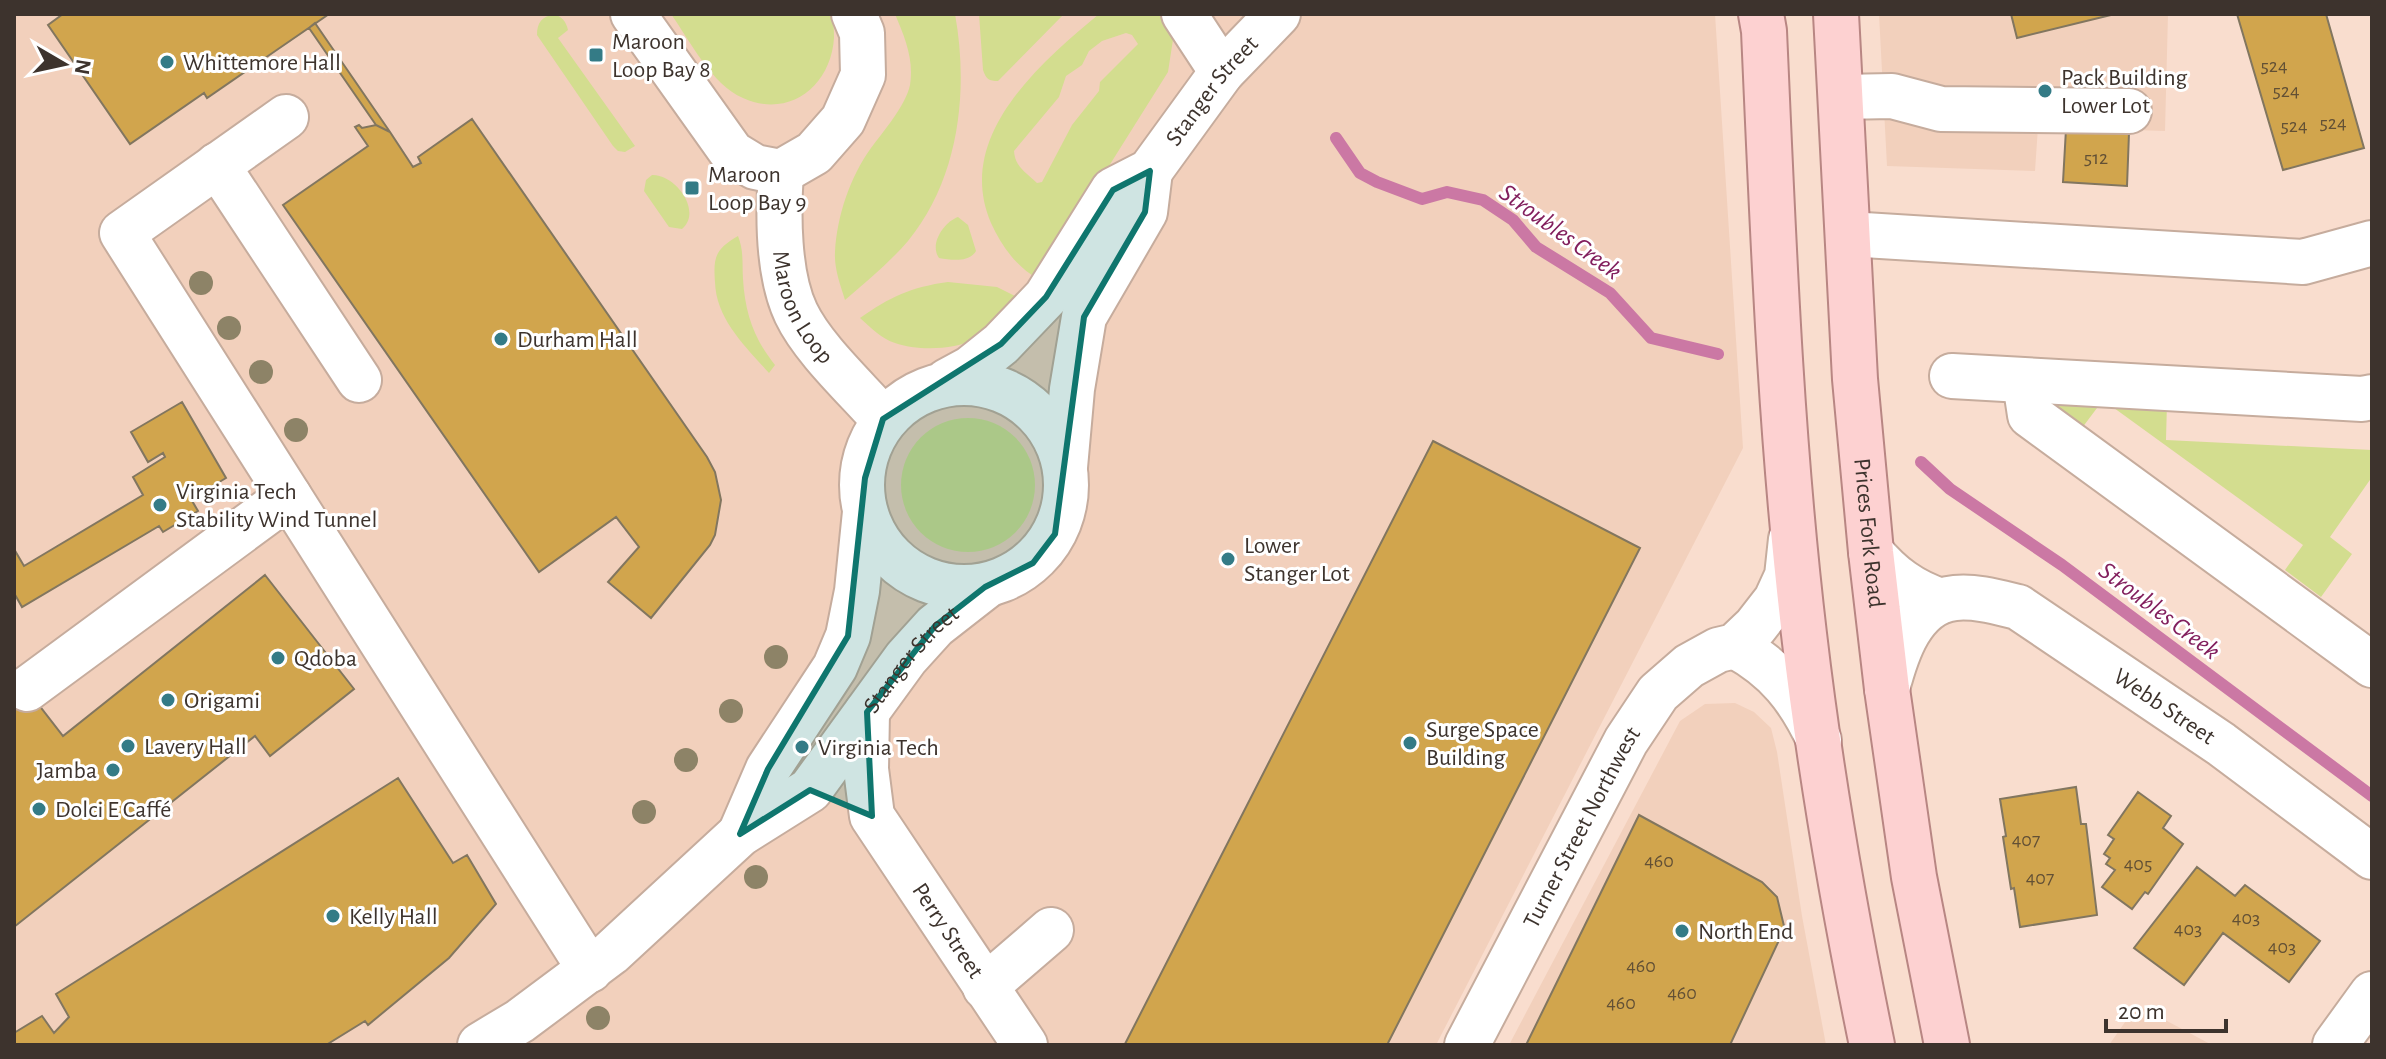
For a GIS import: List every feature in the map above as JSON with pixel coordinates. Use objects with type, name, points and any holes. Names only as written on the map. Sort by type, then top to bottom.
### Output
[{"type":"main road","points":[[1761,14],[1777,341],[1791,513],[1819,740],[1846,916],[1872,1045]]},
{"type":"main road","name":"Prices Fork Road","points":[[1836,14],[1855,379],[1871,552],[1914,877],[1947,1045]]},
{"type":"street","points":[[633,14],[732,153],[755,167],[781,172],[814,153],[843,120],[863,75],[862,33],[854,14]]},
{"type":"street","points":[[1184,14],[1222,72]]},
{"type":"street","name":"Stanger Street","points":[[947,381],[971,368],[1001,344],[1046,297],[1113,190],[1150,171],[1222,72],[1278,14]]},
{"type":"street","points":[[1841,97],[1892,96],[1941,109],[2129,111]]},
{"type":"street","points":[[286,117],[122,233],[590,970]]},
{"type":"street","points":[[217,165],[359,380]]},
{"type":"street","name":"Stanger Street","points":[[1064,475],[1072,389],[1084,317],[1145,212],[1150,171]]},
{"type":"street","name":"Maroon Loop","points":[[781,172],[778,212],[786,283],[796,314],[815,343],[883,419]]},
{"type":"street","points":[[1848,234],[2303,262],[2372,243]]},
{"type":"street","points":[[1952,376],[2362,399],[2372,397]]},
{"type":"street","points":[[947,381],[978,381],[1012,395],[1045,425],[1057,446],[1064,475],[1064,500],[1055,534],[1033,563],[1012,578],[985,587],[955,588],[911,572],[880,545],[865,512],[865,478],[871,448],[883,419],[921,390],[947,381]]},
{"type":"street","points":[[2029,381],[2027,395],[2030,415],[2372,665]]},
{"type":"street","points":[[27,689],[289,496]]},
{"type":"street","name":"Stanger Street","points":[[740,834],[768,769],[835,667],[848,636],[857,591],[865,512]]},
{"type":"street","name":"Turner Street Northwest","points":[[1467,1045],[1626,741],[1658,693],[1689,666],[1718,650],[1735,646],[1776,600],[1787,576],[1791,552],[1791,513]]},
{"type":"street","name":"Webb Street","points":[[1871,552],[1886,570],[1921,594],[1941,601],[1978,598],[2018,607],[2221,744],[2372,857]]},
{"type":"street","name":"Stanger Street","points":[[480,1045],[520,1021],[611,953],[740,834],[810,790],[906,658],[930,631],[985,587]]},
{"type":"street","points":[[1887,689],[1894,660],[1908,631],[1923,613],[1941,601]]},
{"type":"street","points":[[1735,646],[1758,659],[1788,687],[1807,713],[1819,740]]},
{"type":"street","name":"Perry Street","points":[[867,712],[866,769],[872,816],[1025,1045]]},
{"type":"street","points":[[810,790],[872,816]]},
{"type":"street","points":[[985,987],[1051,930]]},
{"type":"street","points":[[2335,1045],[2372,994]]},
{"type":"highlighted area","points":[[1150,171],[1145,212],[1084,317],[1055,534],[1033,563],[985,587],[935,626],[867,712],[872,816],[810,790],[740,834],[768,769],[848,636],[865,478],[883,419],[1001,344],[1046,297],[1113,190]]},
{"type":"shaded area","name":"Virginia Tech","points":[[14,14],[1715,14],[1743,448],[1436,1045],[14,1045]]},
{"type":"shaded area","points":[[1879,14],[2168,14],[2165,131],[2038,127],[2035,171],[1887,166]]},
{"type":"shaded area","name":"North End","points":[[1735,703],[1754,712],[1771,728],[1826,1045],[1509,1045],[1680,721],[1705,704]]},
{"type":"shaded area","points":[[2137,1005],[2212,1045],[2109,1045]]},
{"type":"green space","points":[[554,14],[563,20],[568,30],[558,38],[635,146],[625,152],[613,146],[537,35],[541,21]]},
{"type":"green space","points":[[671,14],[830,14],[834,32],[831,55],[825,71],[805,94],[776,104],[760,103],[743,98],[721,83],[702,61]]},
{"type":"green space","points":[[895,14],[955,14],[961,73],[956,133],[939,190],[925,217],[901,249],[845,300],[835,258],[842,211],[857,171],[899,110],[910,85],[910,57]]},
{"type":"green space","points":[[979,14],[1064,14],[998,81],[992,81],[983,70]]},
{"type":"green space","points":[[1099,14],[1171,14],[1174,33],[1168,72],[1038,279],[1010,255],[991,223],[983,191],[984,161],[993,132],[1029,79]],"holes":[[[1126,33],[1132,35],[1138,44],[1100,82],[1099,91],[1072,125],[1042,182],[1037,183],[1019,165],[1014,151],[1059,97],[1066,76],[1082,65],[1089,51],[1102,41]]]},
{"type":"green space","points":[[652,175],[669,180],[684,195],[689,213],[682,229],[669,227],[644,191],[646,180]]},
{"type":"green space","points":[[958,217],[968,225],[976,251],[964,259],[939,258],[937,240],[948,224]]},
{"type":"green space","points":[[738,236],[748,314],[761,345],[775,365],[769,373],[733,331],[720,308],[717,295],[715,266],[718,254]]},
{"type":"green space","points":[[948,282],[997,287],[1023,300],[981,336],[947,347],[914,347],[895,343],[881,336],[860,318],[901,294]]},
{"type":"green space","points":[[2066,395],[2167,402],[2166,440],[2372,450],[2372,477],[2330,537],[2352,554],[2321,597],[2285,570],[2303,545],[2103,400],[2082,428],[2055,408]]},
{"type":"green space","points":[[968,418],[994,423],[1016,437],[1030,459],[1035,485],[1030,511],[1016,533],[994,547],[968,552],[942,547],[920,533],[906,511],[901,485],[906,459],[920,437],[942,423]]},
{"type":"building","name":"Whittemore Hall","points":[[63,14],[329,14],[207,98],[204,93],[130,144],[48,25]]},
{"type":"building","points":[[2011,14],[2115,14],[2017,38]]},
{"type":"building","points":[[2237,14],[2326,14],[2364,148],[2283,170]]},
{"type":"building","points":[[315,23],[390,132],[376,125],[309,28]]},
{"type":"building","name":"Durham Hall","points":[[472,119],[715,472],[721,500],[715,535],[651,618],[608,582],[639,547],[616,517],[539,572],[283,205],[368,146],[355,127],[359,125],[362,128],[376,125],[390,132],[413,167],[421,163],[418,157]]},
{"type":"building","points":[[2066,129],[2129,133],[2127,186],[2063,182]]},
{"type":"building","name":"Virginia Tech Stability Wind Tunnel","points":[[182,402],[226,478],[191,499],[198,511],[163,532],[159,526],[22,607],[14,593],[14,549],[24,566],[143,495],[133,477],[165,457],[163,453],[148,462],[131,432]]},
{"type":"building","name":"Surge Space Building","points":[[1433,441],[1640,548],[1387,1045],[1125,1044]]},
{"type":"building","name":"Lavery Hall","points":[[265,575],[354,689],[270,756],[255,736],[14,927],[14,673],[63,736]]},
{"type":"building","name":"Kelly Hall","points":[[398,778],[453,863],[467,855],[496,904],[449,958],[368,1025],[365,1021],[326,1045],[14,1045],[14,1033],[42,1016],[54,1033],[69,1017],[56,994]]},
{"type":"building","points":[[2076,787],[2081,824],[2086,824],[2097,915],[2020,927],[2014,888],[2011,889],[2000,799]]},
{"type":"building","points":[[2138,792],[2171,816],[2163,828],[2183,844],[2148,894],[2145,892],[2132,909],[2102,887],[2115,870],[2106,864],[2110,858],[2104,854],[2114,839],[2108,835]]},
{"type":"building","name":"North End","points":[[1639,815],[1762,882],[1777,897],[1784,926],[1781,936],[1730,1045],[1526,1045]]},
{"type":"building","points":[[2197,867],[2235,896],[2245,885],[2320,941],[2289,982],[2223,933],[2184,985],[2134,948]]},
{"type":"waterway","name":"Stroubles Creek","points":[[1336,138],[1360,173],[1377,182],[1422,199],[1447,192],[1483,200],[1513,220],[1536,247],[1610,293],[1651,338],[1718,354]]},
{"type":"waterway","name":"Stroubles Creek","points":[[1921,462],[1950,489],[2062,565],[2372,796]]},
{"type":"place","name":"Maroon Loop Bay 8","points":[[596,55]]},
{"type":"place","name":"Whittemore Hall","points":[[167,62]]},
{"type":"place","name":"Pack Building Lower Lot","points":[[2045,91]]},
{"type":"place","name":"Maroon Loop Bay 9","points":[[692,188]]},
{"type":"place","name":"Durham Hall","points":[[501,339]]},
{"type":"place","name":"Virginia Tech Stability Wind Tunnel","points":[[160,505]]},
{"type":"place","name":"Lower Stanger Lot","points":[[1228,559]]},
{"type":"place","name":"Qdoba","points":[[278,658]]},
{"type":"place","name":"Origami","points":[[168,700]]},
{"type":"place","name":"Surge Space Building","points":[[1410,743]]},
{"type":"place","name":"Lavery Hall","points":[[128,746]]},
{"type":"place","name":"Virginia Tech","points":[[802,747]]},
{"type":"place","name":"Jamba","points":[[113,770]]},
{"type":"place","name":"Dolci E Caffé","points":[[39,809]]},
{"type":"place","name":"Kelly Hall","points":[[333,916]]},
{"type":"place","name":"North End","points":[[1682,931]]}]
